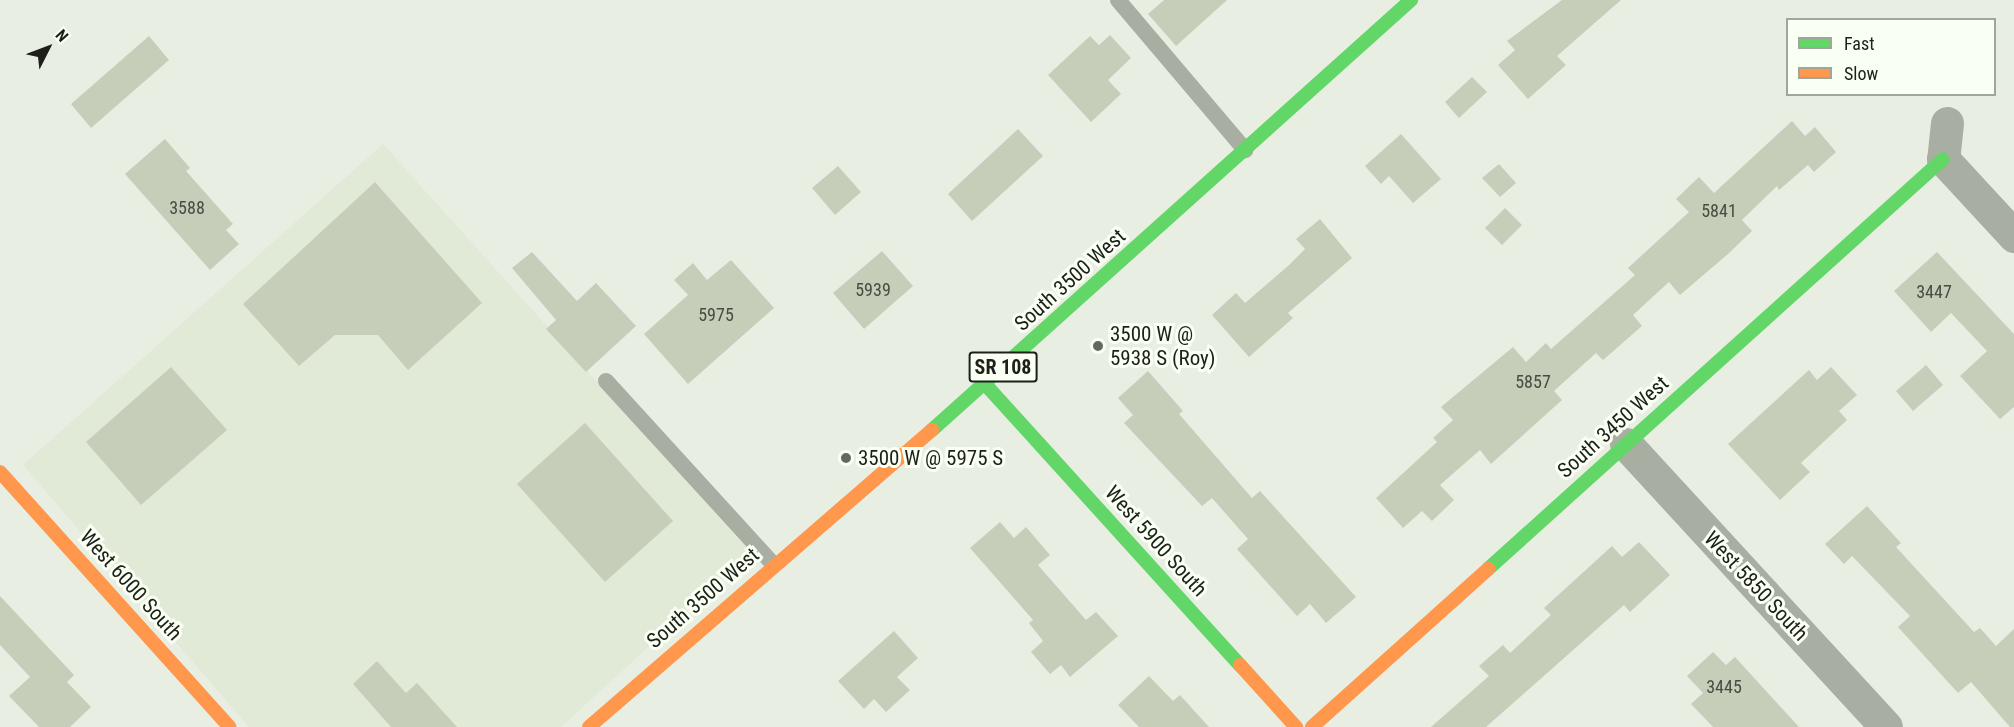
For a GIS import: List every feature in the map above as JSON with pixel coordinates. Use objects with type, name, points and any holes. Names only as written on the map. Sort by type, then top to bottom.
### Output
[{"type":"street","name":"South 3500 West","points":[[589,727],[986,384],[1411,0]]},
{"type":"street","points":[[1947,123],[1943,159],[2014,236]]},
{"type":"street","name":"South 3450 West","points":[[1312,727],[1943,159]]},
{"type":"street","name":"West 5900 South","points":[[986,384],[1296,727]]},
{"type":"street","name":"West 5850 South","points":[[1626,444],[1887,727]]},
{"type":"street","name":"West 6000 South","points":[[0,472],[230,727]]},
{"type":"lane","points":[[1118,0],[1245,150]]},
{"type":"lane","points":[[606,381],[774,566]]},
{"type":"shaded area","points":[[383,144],[751,553],[561,727],[249,727],[23,465]]},
{"type":"building","points":[[1164,0],[1227,0],[1176,46],[1148,14]]},
{"type":"building","points":[[1562,0],[1621,0],[1557,56],[1566,65],[1528,99],[1498,65],[1515,50],[1507,41]]},
{"type":"building","points":[[1110,35],[1131,58],[1108,80],[1121,94],[1091,122],[1048,75],[1090,36],[1099,45]]},
{"type":"building","points":[[149,36],[169,60],[91,128],[71,104]]},
{"type":"building","points":[[1472,77],[1487,92],[1459,118],[1445,102]]},
{"type":"building","points":[[1792,121],[1805,136],[1815,127],[1836,152],[1814,172],[1808,165],[1779,190],[1777,186],[1742,220],[1752,231],[1680,295],[1669,282],[1633,315],[1642,326],[1603,360],[1596,353],[1554,391],[1562,400],[1491,464],[1480,450],[1440,485],[1454,500],[1432,521],[1422,511],[1403,528],[1376,498],[1437,442],[1433,438],[1453,420],[1441,407],[1513,347],[1526,362],[1546,343],[1551,349],[1635,275],[1628,268],[1689,212],[1676,199],[1699,177],[1714,193]]},
{"type":"building","points":[[1018,129],[1043,156],[972,221],[948,194]]},
{"type":"building","points":[[1401,134],[1441,179],[1413,203],[1389,176],[1381,184],[1365,166]]},
{"type":"building","points":[[165,139],[190,168],[186,171],[233,224],[226,230],[239,244],[210,270],[125,174]]},
{"type":"building","points":[[1499,164],[1516,183],[1500,197],[1482,178]]},
{"type":"building","points":[[838,166],[861,192],[835,215],[812,188]]},
{"type":"building","points":[[375,182],[482,303],[408,370],[378,335],[335,335],[299,366],[243,304]]},
{"type":"building","points":[[1505,208],[1522,225],[1502,245],[1485,228]]},
{"type":"building","points":[[1320,219],[1352,258],[1288,313],[1293,318],[1249,357],[1212,315],[1236,293],[1245,303],[1289,265],[1305,249],[1296,239]]},
{"type":"building","points":[[882,251],[913,286],[864,329],[833,293]]},
{"type":"building","points":[[532,252],[577,301],[596,283],[636,326],[586,372],[546,329],[556,320],[512,268]]},
{"type":"building","points":[[1937,252],[2014,334],[2014,407],[2000,419],[1960,376],[1987,351],[1951,313],[1931,332],[1894,291]]},
{"type":"building","points":[[731,260],[774,308],[688,384],[644,334],[688,295],[674,280],[693,263],[707,280]]},
{"type":"building","points":[[1926,365],[1943,385],[1913,411],[1896,391]]},
{"type":"building","points":[[171,367],[227,430],[141,505],[86,442]]},
{"type":"building","points":[[1831,367],[1857,395],[1839,411],[1847,420],[1801,463],[1810,472],[1780,500],[1728,444],[1809,370],[1817,380]]},
{"type":"building","points":[[1148,371],[1183,411],[1179,414],[1252,498],[1260,491],[1356,597],[1326,623],[1310,604],[1297,616],[1237,549],[1248,539],[1212,498],[1202,506],[1124,423],[1133,415],[1118,398]]},
{"type":"building","points":[[585,423],[673,521],[605,582],[517,484]]},
{"type":"building","points":[[1867,506],[1901,543],[1896,547],[1974,632],[1980,628],[1996,646],[2014,629],[2014,727],[2010,727],[1971,682],[1958,693],[1898,627],[1910,616],[1852,556],[1844,564],[1825,544]]},
{"type":"building","points":[[1000,522],[1014,538],[1026,527],[1050,555],[1038,565],[1086,620],[1096,612],[1118,636],[1070,677],[1061,665],[1050,674],[1031,652],[1043,641],[1029,623],[1033,620],[970,548]]},
{"type":"building","points":[[1639,542],[1670,575],[1630,612],[1624,605],[1486,727],[1431,727],[1489,676],[1479,666],[1503,645],[1510,653],[1551,615],[1544,608],[1612,546],[1622,557]]},
{"type":"building","points":[[0,596],[74,675],[67,682],[91,707],[70,727],[39,727],[9,696],[30,677],[0,645]]},
{"type":"building","points":[[894,631],[918,658],[897,677],[910,690],[886,712],[874,699],[864,709],[838,681]]},
{"type":"building","points":[[1713,652],[1726,665],[1735,657],[1799,727],[1713,727],[1691,704],[1703,693],[1687,676]]},
{"type":"building","points":[[377,661],[406,693],[417,683],[457,727],[391,727],[353,684]]},
{"type":"building","points":[[1149,676],[1173,701],[1180,695],[1209,727],[1139,727],[1118,705]]},
{"type":"traffic: fast","points":[[932,430],[1411,0]]},
{"type":"traffic: fast","points":[[1488,569],[1943,159]]},
{"type":"traffic: fast","points":[[985,384],[1240,665]]},
{"type":"traffic: slow","points":[[589,727],[932,430]]},
{"type":"traffic: slow","points":[[0,472],[230,727]]},
{"type":"traffic: slow","points":[[1312,727],[1488,569]]},
{"type":"traffic: slow","points":[[1240,665],[1296,727]]},
{"type":"place","name":"3500 W @ 5938 S (Roy)","points":[[1098,346]]},
{"type":"place","name":"3500 W @ 5975 S","points":[[846,458]]}]
